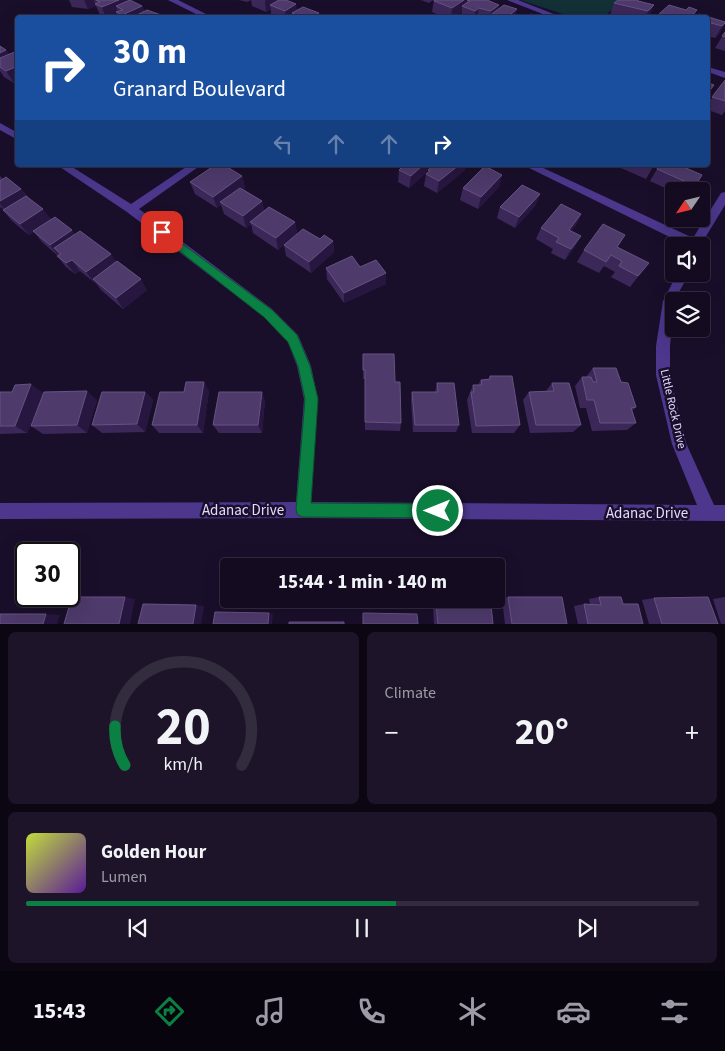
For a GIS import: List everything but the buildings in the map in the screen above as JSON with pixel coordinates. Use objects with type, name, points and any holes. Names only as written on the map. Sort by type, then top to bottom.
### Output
[{"type":"street","points":[[172,0],[204,15]]},
{"type":"street","points":[[511,0],[553,15]]},
{"type":"street","points":[[710,70],[725,75]]},
{"type":"street","points":[[0,126],[15,135]]},
{"type":"street","points":[[65,167],[131,209],[268,313],[293,339],[304,366],[311,399],[303,510]]},
{"type":"street","points":[[131,209],[193,167]]},
{"type":"street","points":[[532,167],[677,237]]},
{"type":"street","points":[[699,237],[725,196]]},
{"type":"street","name":"Little Rock Drive","points":[[679,282],[668,301],[663,346],[663,375],[679,444],[709,513]]},
{"type":"street","name":"Adanac Drive","points":[[0,511],[303,510],[725,513]]},
{"type":"green space","points":[[520,0],[622,0],[606,15],[566,15]]},
{"type":"route","points":[[162,232],[268,313],[293,339],[304,366],[311,399],[303,510],[438,511]]}]
